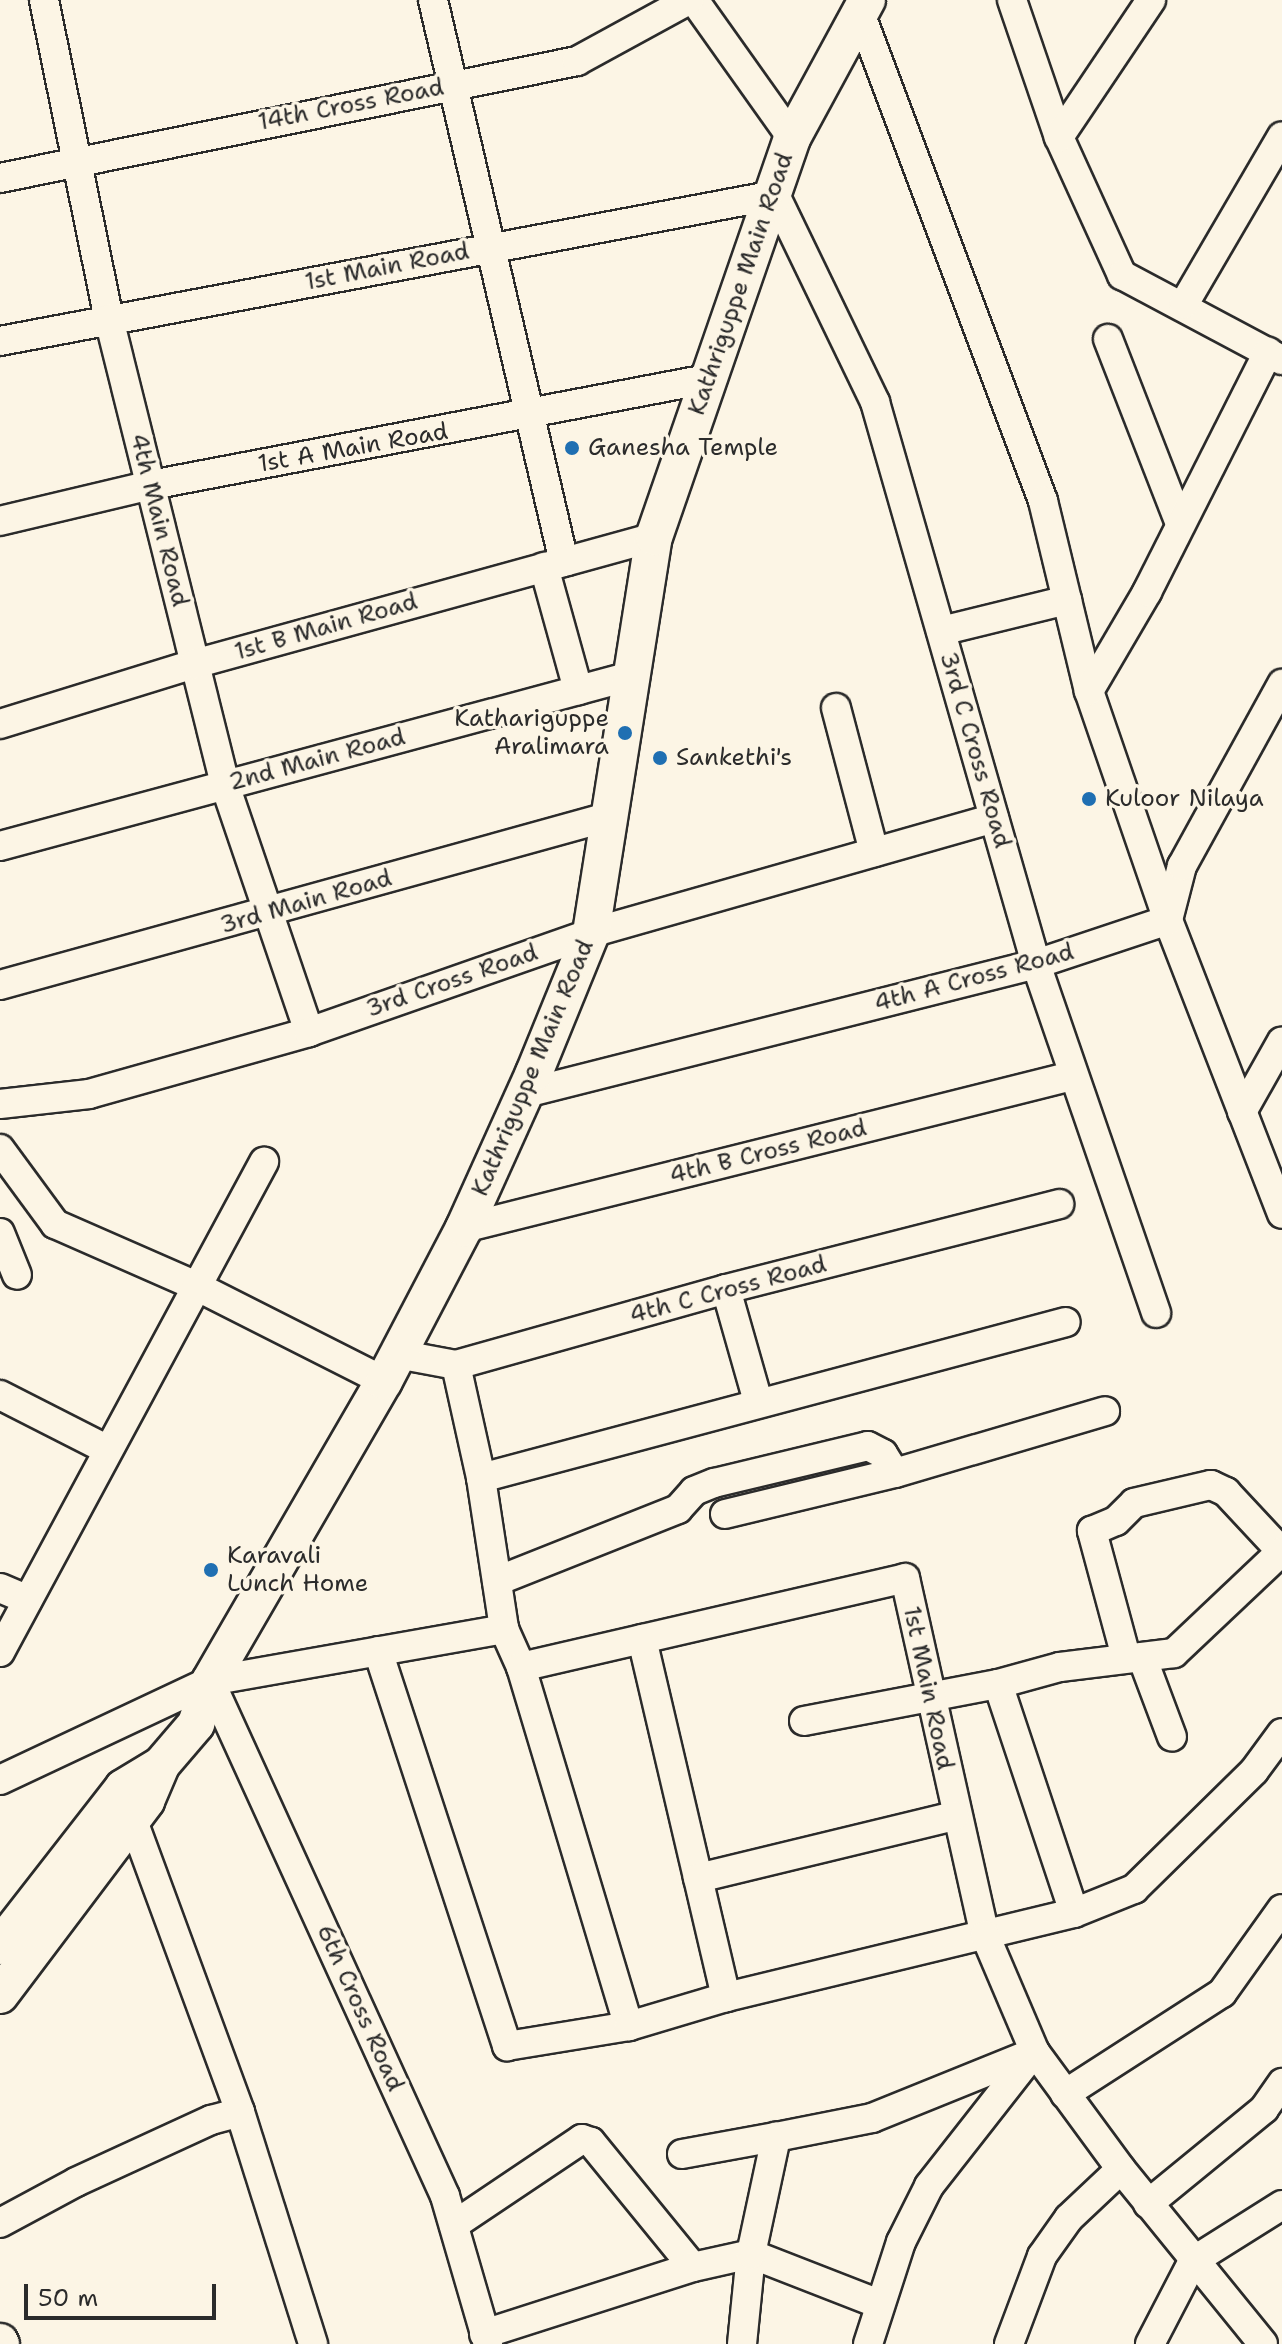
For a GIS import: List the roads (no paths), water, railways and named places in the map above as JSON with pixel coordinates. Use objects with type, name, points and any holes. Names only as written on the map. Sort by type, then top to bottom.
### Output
[{"type":"main road","name":"Kathriguppe Main Road","points":[[0,1995],[146,1801],[161,1765],[196,1724],[210,1681],[391,1368],[464,1228],[591,933],[654,537],[707,379],[775,195],[792,138],[864,7]]},
{"type":"main road","name":"Kathriguppe Main Road","points":[[0,1946],[123,1788],[161,1765]]},
{"type":"street","name":"4th Main Road","points":[[44,0],[109,319],[225,785],[309,1032]]},
{"type":"street","points":[[433,0],[531,415],[554,564],[578,690]]},
{"type":"street","name":"14th Cross Road","points":[[0,178],[577,61],[692,0]]},
{"type":"street","points":[[692,0],[792,138]]},
{"type":"street","points":[[1012,0],[1059,137],[1122,275],[1184,304],[1275,356],[1179,521],[1147,592],[1089,691]]},
{"type":"street","points":[[1059,137],[1151,0]]},
{"type":"street","points":[[864,7],[1043,501],[1089,691],[1168,920],[1282,1214]]},
{"type":"street","points":[[1184,304],[1282,136]]},
{"type":"street","name":"1st Main Road","points":[[0,341],[775,195]]},
{"type":"street","name":"3rd C Cross Road","points":[[775,195],[875,402],[1036,964],[1156,1313]]},
{"type":"street","points":[[1108,339],[1179,521]]},
{"type":"street","name":"1st A Main Road","points":[[0,521],[151,485],[531,415],[707,379]]},
{"type":"street","name":"1st B Main Road","points":[[0,724],[194,664],[654,537]]},
{"type":"street","points":[[941,631],[1067,600]]},
{"type":"street","name":"2nd Main Road","points":[[0,846],[634,675]]},
{"type":"street","points":[[1168,920],[1182,866],[1282,684]]},
{"type":"street","points":[[836,708],[874,852]]},
{"type":"street","name":"3rd Main Road","points":[[0,985],[611,816]]},
{"type":"street","name":"3rd Cross Road","points":[[0,1104],[89,1094],[309,1032],[591,933],[994,818]]},
{"type":"street","name":"4th A Cross Road","points":[[522,1094],[1036,964],[1168,920]]},
{"type":"street","points":[[1242,1112],[1282,1041]]},
{"type":"street","name":"4th B Cross Road","points":[[464,1228],[1072,1076]]},
{"type":"street","name":"4th C Cross Road","points":[[0,1149],[55,1224],[391,1368],[456,1365],[726,1289],[1059,1204]]},
{"type":"street","points":[[0,1652],[264,1162]]},
{"type":"street","points":[[0,1233],[17,1275]]},
{"type":"street","points":[[726,1289],[758,1401]]},
{"type":"street","points":[[481,1478],[758,1401],[1066,1322]]},
{"type":"street","points":[[456,1365],[481,1478],[504,1629],[521,1667],[629,2026]]},
{"type":"street","points":[[0,1395],[108,1450]]},
{"type":"street","points":[[725,1514],[895,1473],[1105,1411]]},
{"type":"street","points":[[497,1581],[678,1509],[694,1491],[714,1483],[868,1446],[883,1454],[895,1473]]},
{"type":"street","points":[[804,1721],[998,1684],[1060,1667],[1134,1657],[1174,1653],[1282,1552],[1226,1492],[1211,1485],[1134,1503],[1116,1521],[1092,1531],[1134,1657],[1172,1737]]},
{"type":"street","name":"1st Main Road","points":[[521,1667],[905,1578],[955,1816],[985,1935],[1035,2052],[1148,2204],[1263,2344]]},
{"type":"street","points":[[0,1588],[28,1600]]},
{"type":"street","points":[[3,1771],[210,1681],[504,1629]]},
{"type":"street","points":[[642,1639],[726,1997]]},
{"type":"street","points":[[378,1651],[507,2046],[629,2026],[726,1997],[1074,1913],[1134,1889],[1254,1771],[1282,1733]]},
{"type":"street","name":"6th Cross Road","points":[[210,1681],[454,2225],[486,2339]]},
{"type":"street","points":[[998,1684],[1074,1913]]},
{"type":"street","points":[[698,1878],[955,1816]]},
{"type":"street","points":[[132,1818],[240,2112],[313,2344]]},
{"type":"street","points":[[1065,2094],[1222,1993],[1282,1909]]},
{"type":"street","points":[[682,2154],[872,2118],[1035,2052]]},
{"type":"street","points":[[868,2344],[879,2304],[929,2186],[1035,2052]]},
{"type":"street","points":[[1148,2204],[1264,2109],[1282,2083]]},
{"type":"street","points":[[0,2223],[76,2182],[211,2120],[240,2112]]},
{"type":"street","points":[[742,2344],[751,2254],[776,2137]]},
{"type":"street","points":[[454,2225],[582,2139],[591,2142],[693,2267]]},
{"type":"street","points":[[1009,2344],[1042,2256],[1069,2218],[1121,2169]]},
{"type":"street","points":[[1150,2344],[1193,2261],[1282,2205]]},
{"type":"street","points":[[486,2339],[693,2267],[751,2254],[879,2304]]},
{"type":"place","name":"Ganesha Temple","points":[[572,448]]},
{"type":"place","name":"Kathariguppe Aralimara","points":[[625,733]]},
{"type":"place","name":"Sankethi's","points":[[660,758]]},
{"type":"place","name":"Kuloor Nilaya","points":[[1089,799]]},
{"type":"place","name":"Karavali Lunch Home","points":[[211,1570]]}]
